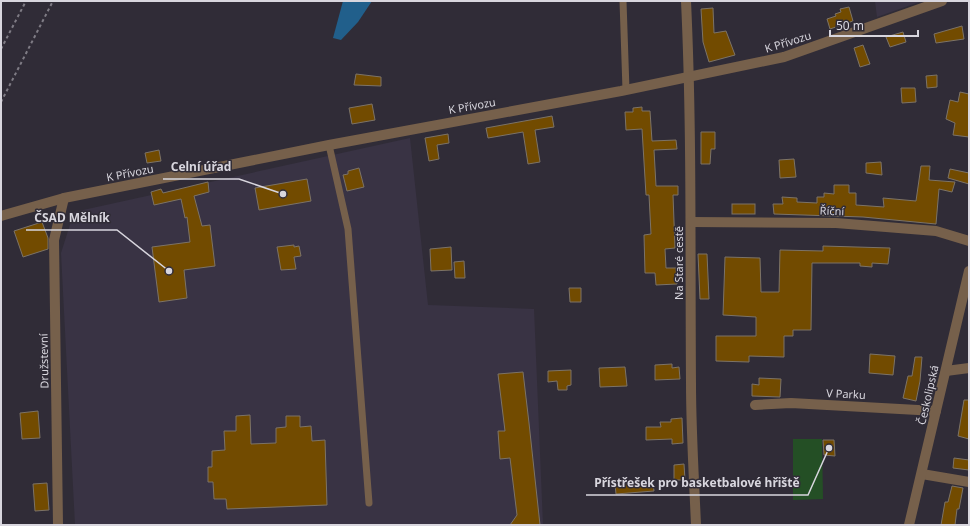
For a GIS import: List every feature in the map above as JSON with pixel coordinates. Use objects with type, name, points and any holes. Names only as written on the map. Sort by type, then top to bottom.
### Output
[{"type":"street","name":"Na Staré cestě","points":[[686,1],[690,77],[692,222],[691,384],[696,525]]},
{"type":"street","name":"K Přívozu","points":[[1,216],[64,198],[329,145],[626,90],[784,57],[942,1]]},
{"type":"street","name":"Družstevní","points":[[58,525],[54,240],[64,198]]},
{"type":"street","name":"Říční","points":[[692,222],[836,223],[936,231],[969,241]]},
{"type":"street","name":"Českolipská","points":[[909,525],[969,271]]},
{"type":"street","points":[[946,371],[969,368]]},
{"type":"street","name":"V Parku","points":[[755,405],[791,403],[936,411]]},
{"type":"street","points":[[922,474],[969,482]]},
{"type":"lane","points":[[623,1],[626,90]]},
{"type":"lane","points":[[329,145],[348,229],[369,503]]},
{"type":"path","points":[[1,49],[26,1]]},
{"type":"path","points":[[1,102],[53,1]]},
{"type":"shaded area","points":[[875,1],[922,1],[877,17]]},
{"type":"shaded area","points":[[410,138],[428,305],[534,309],[543,525],[75,525],[61,253],[74,212]]},
{"type":"green space","points":[[793,439],[822,439],[823,499],[793,500]]},
{"type":"water","points":[[343,1],[372,1],[358,22],[341,40],[333,38]]},
{"type":"building","points":[[849,7],[853,21],[830,29],[827,19],[836,16],[835,14],[841,12],[840,9]]},
{"type":"building","points":[[713,8],[714,33],[726,31],[735,55],[709,62],[703,42],[701,9]]},
{"type":"building","points":[[962,26],[964,39],[936,43],[934,34]]},
{"type":"building","points":[[903,32],[906,42],[890,47],[886,37]]},
{"type":"building","points":[[863,45],[870,64],[860,67],[854,48]]},
{"type":"building","points":[[356,74],[381,77],[381,86],[354,85]]},
{"type":"building","points":[[937,75],[937,87],[927,88],[926,76]]},
{"type":"building","points":[[901,88],[915,88],[916,102],[902,103]]},
{"type":"building","points":[[960,92],[969,94],[969,137],[953,135],[955,123],[946,119],[950,100],[958,102]]},
{"type":"building","points":[[372,104],[375,120],[352,124],[349,108]]},
{"type":"building","points":[[642,107],[642,111],[650,111],[652,141],[676,140],[677,149],[654,150],[656,186],[678,186],[678,195],[673,195],[675,248],[665,249],[666,268],[676,268],[677,284],[656,285],[655,273],[645,273],[644,235],[651,234],[649,195],[646,195],[642,129],[626,130],[625,112],[633,112],[633,108]]},
{"type":"building","points":[[552,116],[554,127],[535,130],[540,162],[528,164],[523,132],[488,138],[486,128]]},
{"type":"building","points":[[701,132],[715,132],[715,149],[711,149],[710,164],[701,164]]},
{"type":"building","points":[[448,134],[449,143],[437,145],[439,159],[429,161],[425,138]]},
{"type":"building","points":[[159,150],[161,161],[147,163],[145,153]]},
{"type":"building","points":[[794,159],[796,177],[780,178],[779,160]]},
{"type":"building","points":[[881,162],[882,175],[866,173],[866,163]]},
{"type":"building","points":[[921,166],[930,166],[929,180],[955,182],[952,192],[939,189],[936,224],[863,217],[774,214],[773,204],[783,204],[782,197],[797,198],[797,202],[817,203],[817,197],[824,197],[824,193],[834,194],[834,185],[849,185],[849,193],[856,193],[856,205],[884,207],[883,198],[916,201]]},
{"type":"building","points":[[359,168],[364,187],[347,191],[343,175],[348,174],[348,171]]},
{"type":"building","points":[[950,169],[969,173],[969,184],[948,178]]},
{"type":"building","points":[[307,179],[311,201],[259,210],[255,188]]},
{"type":"building","points":[[208,182],[209,192],[194,196],[202,226],[210,225],[215,266],[184,270],[187,298],[159,302],[152,247],[190,242],[187,217],[185,218],[181,199],[154,205],[151,192],[161,189],[163,193]]},
{"type":"building","points":[[732,204],[755,204],[755,214],[732,214]]},
{"type":"building","points":[[42,222],[48,238],[48,249],[23,257],[14,231]]},
{"type":"building","points":[[294,245],[294,247],[299,246],[301,256],[294,257],[296,269],[281,270],[277,247]]},
{"type":"building","points":[[823,246],[890,248],[888,264],[872,263],[872,267],[860,266],[860,263],[812,263],[811,330],[793,330],[793,336],[784,336],[784,357],[749,356],[749,362],[716,361],[716,336],[756,336],[756,317],[723,315],[725,257],[760,258],[761,292],[779,292],[780,250],[823,251]]},
{"type":"building","points":[[451,247],[452,270],[431,271],[430,249]]},
{"type":"building","points":[[698,254],[707,254],[709,299],[700,299]]},
{"type":"building","points":[[464,261],[465,278],[455,278],[454,262]]},
{"type":"building","points":[[569,288],[581,288],[581,302],[570,302]]},
{"type":"building","points":[[870,354],[895,356],[893,375],[869,373]]},
{"type":"building","points":[[915,357],[922,357],[920,381],[916,401],[903,398],[908,376],[912,376]]},
{"type":"building","points":[[672,364],[672,368],[679,367],[680,379],[655,380],[655,365]]},
{"type":"building","points":[[625,367],[627,386],[600,387],[599,368]]},
{"type":"building","points":[[571,370],[571,385],[567,386],[567,390],[558,390],[557,381],[548,382],[548,371]]},
{"type":"building","points":[[523,372],[540,525],[510,525],[517,515],[510,458],[500,459],[498,431],[505,431],[498,374]]},
{"type":"building","points":[[759,378],[781,379],[780,397],[752,396],[752,384],[759,385]]},
{"type":"building","points":[[964,400],[969,400],[969,439],[958,436]]},
{"type":"building","points":[[38,411],[40,438],[22,439],[20,413]]},
{"type":"building","points":[[250,415],[251,444],[276,443],[276,428],[286,427],[286,416],[300,416],[300,427],[311,426],[312,441],[325,440],[327,505],[227,509],[226,499],[214,499],[213,482],[208,482],[208,467],[212,467],[212,451],[225,450],[224,431],[236,431],[236,416]]},
{"type":"building","points":[[682,418],[683,443],[672,444],[672,439],[646,440],[646,427],[661,427],[660,422],[671,422],[671,419]]},
{"type":"building","points":[[823,440],[834,440],[835,456],[824,455]]},
{"type":"building","points":[[954,458],[969,460],[969,470],[953,468]]},
{"type":"building","points":[[684,464],[685,480],[674,480],[674,465]]},
{"type":"building","points":[[653,482],[654,491],[616,494],[615,484]]},
{"type":"building","points":[[47,483],[49,510],[35,511],[33,484]]},
{"type":"building","points":[[952,486],[963,488],[959,509],[957,509],[955,525],[941,525],[945,502],[948,502]]},
{"type":"place","name":"Celní úřad","points":[[283,194]]},
{"type":"place","name":"ČSAD Mělník","points":[[169,271]]},
{"type":"place","name":"Přístřešek pro basketbalové hřiště","points":[[829,448]]}]
